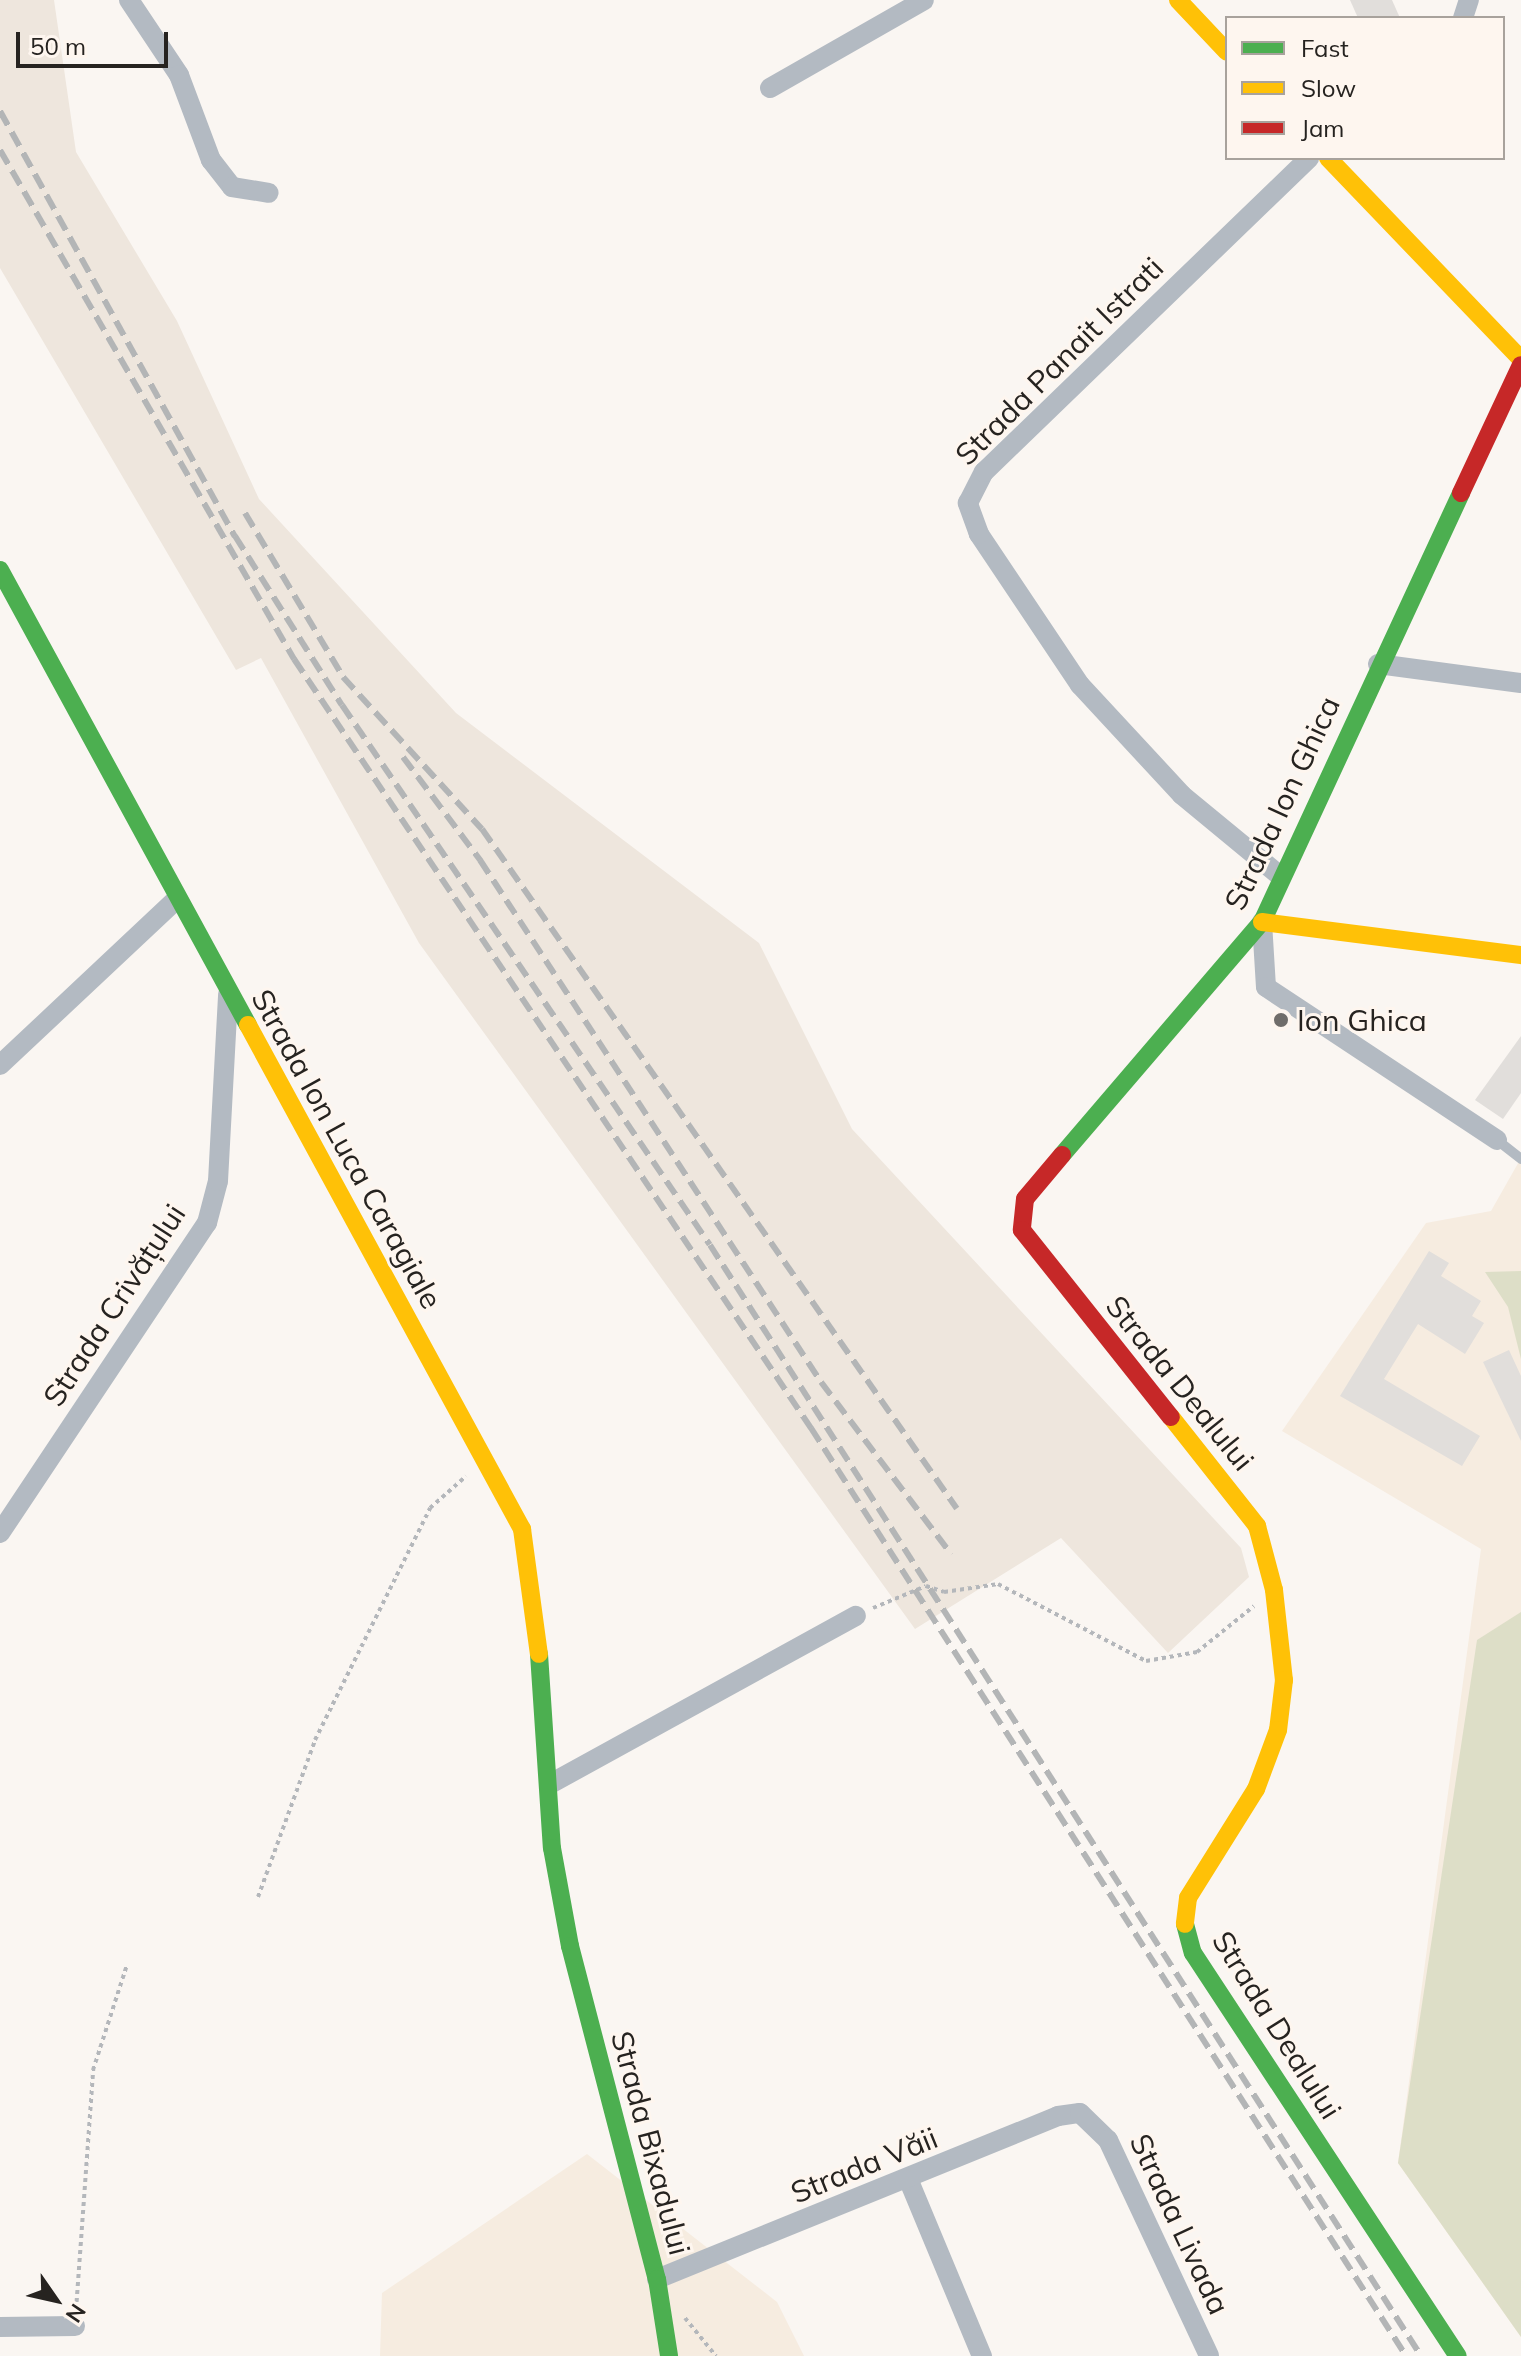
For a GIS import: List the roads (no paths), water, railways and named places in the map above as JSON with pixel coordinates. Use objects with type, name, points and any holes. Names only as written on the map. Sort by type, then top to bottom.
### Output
[{"type":"street","points":[[129,0],[179,75],[211,160],[232,187],[269,193]]},
{"type":"street","points":[[770,88],[924,0]]},
{"type":"street","points":[[1178,0],[1225,50]]},
{"type":"street","name":"Strada Panait Istrati","points":[[1279,875],[1182,795],[1080,685],[979,534],[968,503],[984,472],[1307,160]]},
{"type":"street","points":[[1330,160],[1521,359]]},
{"type":"street","name":"Strada Ion Ghica","points":[[1020,1215],[1025,1199],[1262,922],[1279,875],[1521,365]]},
{"type":"street","name":"Strada Ion Luca Caragiale","points":[[0,570],[228,994],[522,1529],[534,1586],[550,1784],[570,1946]]},
{"type":"street","points":[[1378,664],[1521,683]]},
{"type":"street","points":[[0,1065],[177,899]]},
{"type":"street","points":[[1497,1140],[1266,987],[1262,922],[1521,955]]},
{"type":"street","name":"Strada Crivățului","points":[[0,1533],[207,1223],[218,1181],[228,994]]},
{"type":"street","name":"Strada Dealului","points":[[1020,1215],[1022,1230],[1257,1526],[1274,1590],[1284,1680],[1278,1730],[1256,1789],[1188,1898],[1185,1927],[1193,1953],[1458,2356]]},
{"type":"street","points":[[550,1784],[856,1616]]},
{"type":"street","name":"Strada Bixadului","points":[[570,1946],[657,2279],[669,2356]]},
{"type":"street","name":"Strada Văii","points":[[657,2279],[909,2181],[1058,2116],[1093,2118]]},
{"type":"street","name":"Strada Livada","points":[[1093,2118],[1209,2356]]},
{"type":"street","points":[[909,2181],[982,2356]]},
{"type":"street","points":[[0,2327],[75,2326]]},
{"type":"lane","points":[[1497,1140],[1521,1159]]},
{"type":"railway","points":[[0,111],[235,536],[342,705],[710,1245],[1421,2356]]},
{"type":"railway","points":[[0,150],[294,659],[811,1428],[1406,2356]]},
{"type":"railway","points":[[245,513],[343,677],[482,829],[957,1509]]},
{"type":"railway","points":[[403,757],[480,860],[821,1382],[951,1554]]},
{"type":"place","name":"Ion Ghica","points":[[1281,1020]]}]
